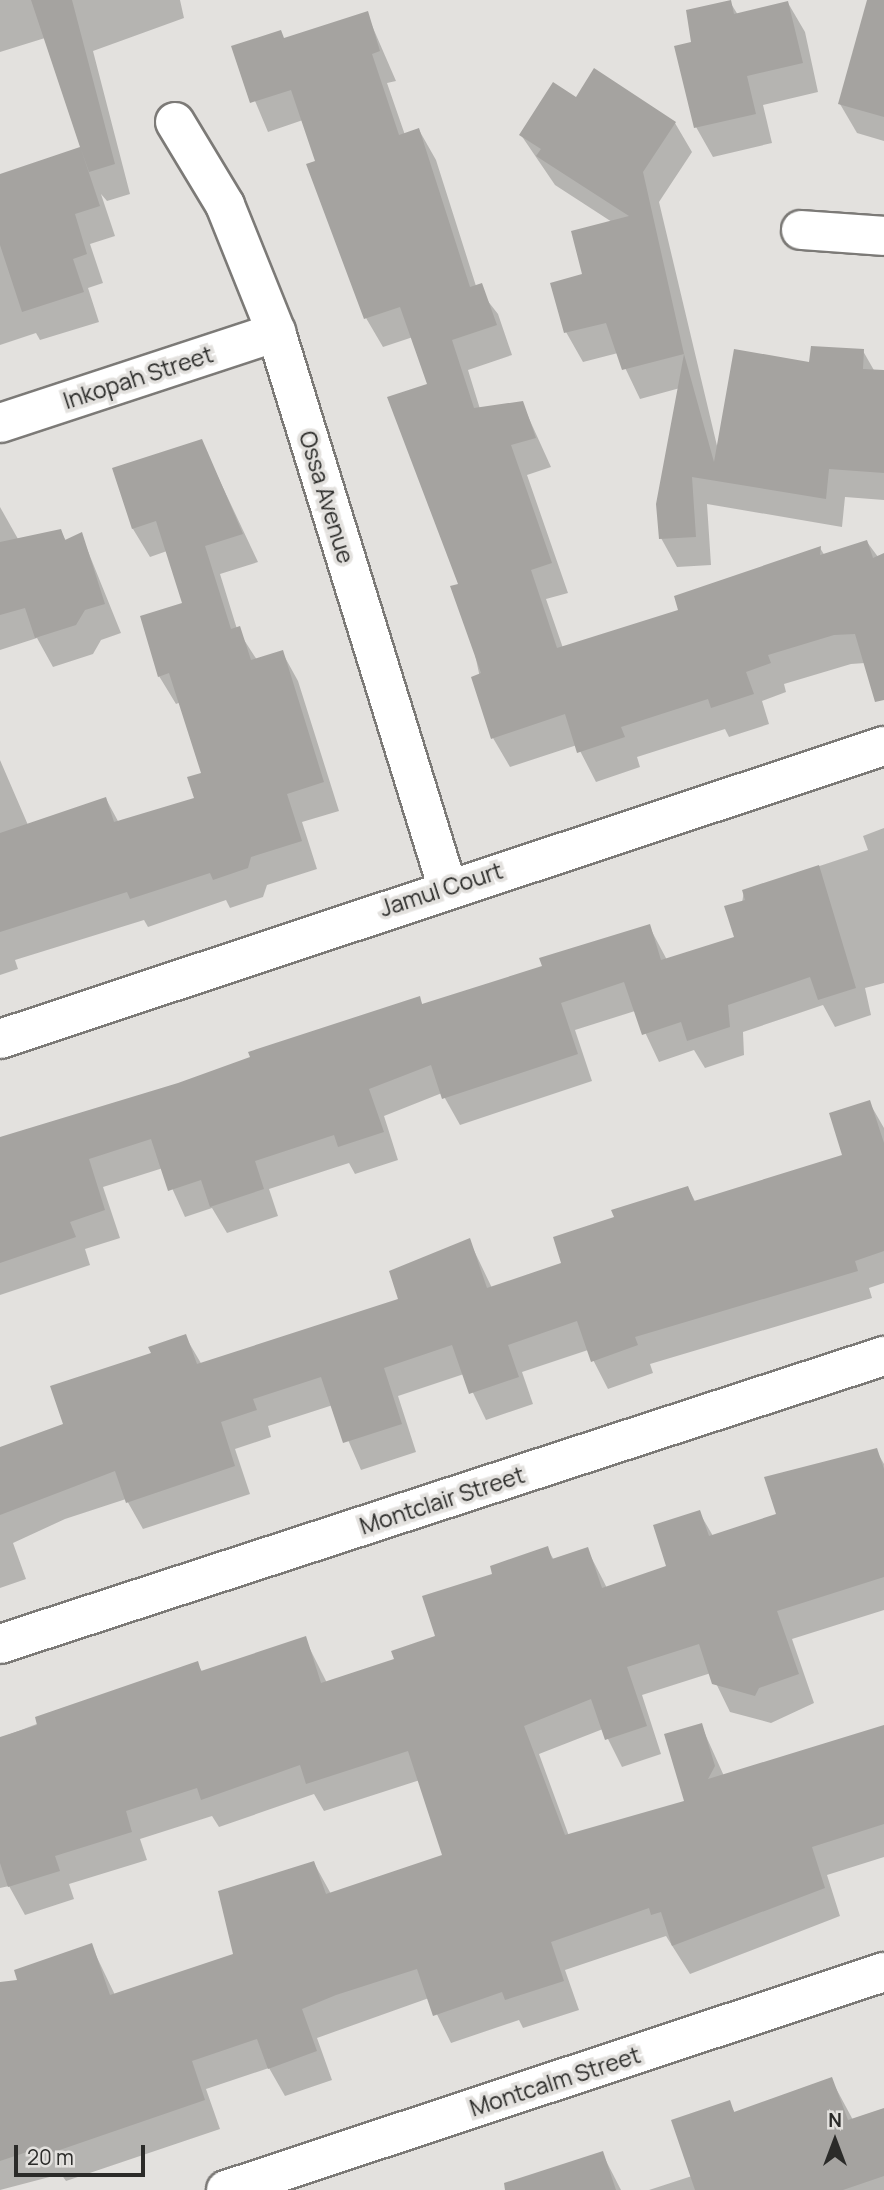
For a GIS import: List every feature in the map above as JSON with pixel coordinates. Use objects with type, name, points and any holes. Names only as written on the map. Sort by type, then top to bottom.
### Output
[{"type":"street","name":"Ossa Avenue","points":[[175,122],[225,205],[276,332],[447,886]]},
{"type":"street","points":[[802,230],[884,236]]},
{"type":"street","name":"Inkopah Street","points":[[0,423],[276,332]]},
{"type":"street","name":"Jamul Court","points":[[0,1039],[447,886],[884,746]]},
{"type":"street","name":"Montclair Street","points":[[0,1644],[884,1356]]},
{"type":"street","name":"Montcalm Street","points":[[226,2190],[884,1972]]},
{"type":"building","points":[[31,0],[72,0],[115,164],[89,172],[81,149],[100,206],[75,214],[87,254],[73,259],[84,292],[22,312],[0,245],[0,174],[80,147]]},
{"type":"building","points":[[731,0],[734,14],[788,1],[803,63],[747,76],[756,114],[694,128],[674,46],[691,42],[686,10]]},
{"type":"building","points":[[867,0],[884,0],[884,117],[838,104]]},
{"type":"building","points":[[368,11],[380,51],[372,54],[399,135],[419,128],[470,287],[482,283],[497,325],[452,340],[474,408],[523,401],[536,438],[511,445],[552,563],[531,570],[557,648],[678,610],[674,596],[821,546],[820,555],[867,540],[873,558],[884,553],[884,700],[875,702],[855,634],[834,635],[768,655],[771,663],[746,672],[754,694],[711,708],[708,699],[621,727],[625,737],[577,753],[565,714],[491,739],[471,677],[481,673],[450,586],[458,584],[387,397],[427,384],[400,307],[364,319],[306,164],[315,161],[291,90],[250,103],[231,46],[281,30],[284,38]]},
{"type":"building","points":[[594,68],[676,122],[643,172],[684,354],[622,370],[606,323],[564,333],[550,283],[582,274],[571,231],[629,216],[536,156],[541,149],[519,135],[553,82],[576,97]]},
{"type":"building","points":[[811,346],[864,349],[863,369],[884,370],[884,473],[829,469],[826,499],[692,477],[696,537],[659,539],[656,504],[684,354],[714,462],[734,349],[809,362]]},
{"type":"building","points":[[202,439],[243,534],[205,546],[231,629],[240,626],[251,660],[283,650],[324,782],[287,794],[302,841],[251,857],[248,868],[213,880],[210,873],[130,899],[127,892],[0,932],[0,833],[106,797],[114,822],[194,798],[187,777],[201,773],[169,673],[158,677],[140,616],[182,603],[156,521],[132,529],[112,468]]},
{"type":"building","points":[[61,529],[65,540],[82,532],[105,604],[85,610],[76,625],[35,638],[25,608],[0,615],[0,542]]},
{"type":"building","points":[[819,865],[856,988],[818,1000],[810,977],[728,1005],[730,1027],[687,1041],[681,1022],[642,1035],[624,982],[561,1003],[578,1054],[442,1099],[431,1065],[369,1089],[384,1132],[338,1147],[334,1135],[255,1161],[264,1189],[210,1207],[201,1180],[168,1191],[151,1139],[89,1159],[105,1210],[70,1222],[76,1237],[0,1263],[0,1137],[178,1083],[250,1057],[248,1052],[420,996],[422,1004],[542,966],[539,958],[650,924],[661,960],[734,937],[724,906],[745,900],[742,890]]},
{"type":"building","points":[[870,1100],[884,1143],[884,1251],[855,1261],[858,1271],[635,1337],[638,1345],[591,1362],[577,1321],[508,1345],[519,1377],[469,1394],[452,1345],[384,1368],[402,1424],[343,1443],[321,1377],[253,1399],[257,1410],[221,1422],[235,1466],[126,1503],[115,1471],[0,1515],[0,1447],[63,1424],[50,1386],[151,1353],[148,1347],[186,1334],[197,1364],[398,1299],[389,1271],[470,1238],[487,1288],[561,1263],[553,1237],[614,1217],[611,1210],[688,1186],[694,1201],[842,1155],[829,1113]]},
{"type":"building","points":[[877,1448],[884,1469],[884,1577],[777,1611],[799,1674],[759,1688],[755,1696],[712,1684],[699,1644],[627,1667],[647,1726],[605,1740],[591,1699],[524,1726],[565,1835],[684,1801],[664,1734],[702,1723],[715,1766],[708,1779],[884,1725],[884,1824],[812,1847],[825,1888],[672,1946],[661,1912],[651,1915],[649,1908],[551,1942],[564,1981],[505,2000],[502,1992],[433,2016],[417,1969],[336,1995],[302,2009],[317,2051],[268,2069],[257,2039],[192,2061],[205,2100],[48,2154],[45,2146],[0,2161],[0,1982],[17,1980],[14,1970],[92,1943],[110,1995],[233,1954],[218,1891],[314,1861],[326,1894],[442,1855],[408,1751],[306,1784],[300,1765],[201,1800],[197,1788],[126,1811],[132,1832],[55,1856],[60,1871],[8,1887],[0,1863],[0,1737],[37,1725],[35,1717],[198,1661],[201,1671],[306,1636],[321,1683],[394,1659],[391,1651],[435,1636],[422,1596],[492,1574],[490,1566],[548,1546],[552,1559],[588,1547],[602,1588],[666,1566],[653,1525],[700,1510],[709,1536],[776,1514],[764,1477]]},
{"type":"building","points":[[832,2077],[848,2120],[884,2108],[884,2176],[843,2190],[695,2190],[671,2120],[730,2100],[734,2112]]},
{"type":"building","points":[[603,2151],[616,2190],[505,2190],[504,2183]]}]
